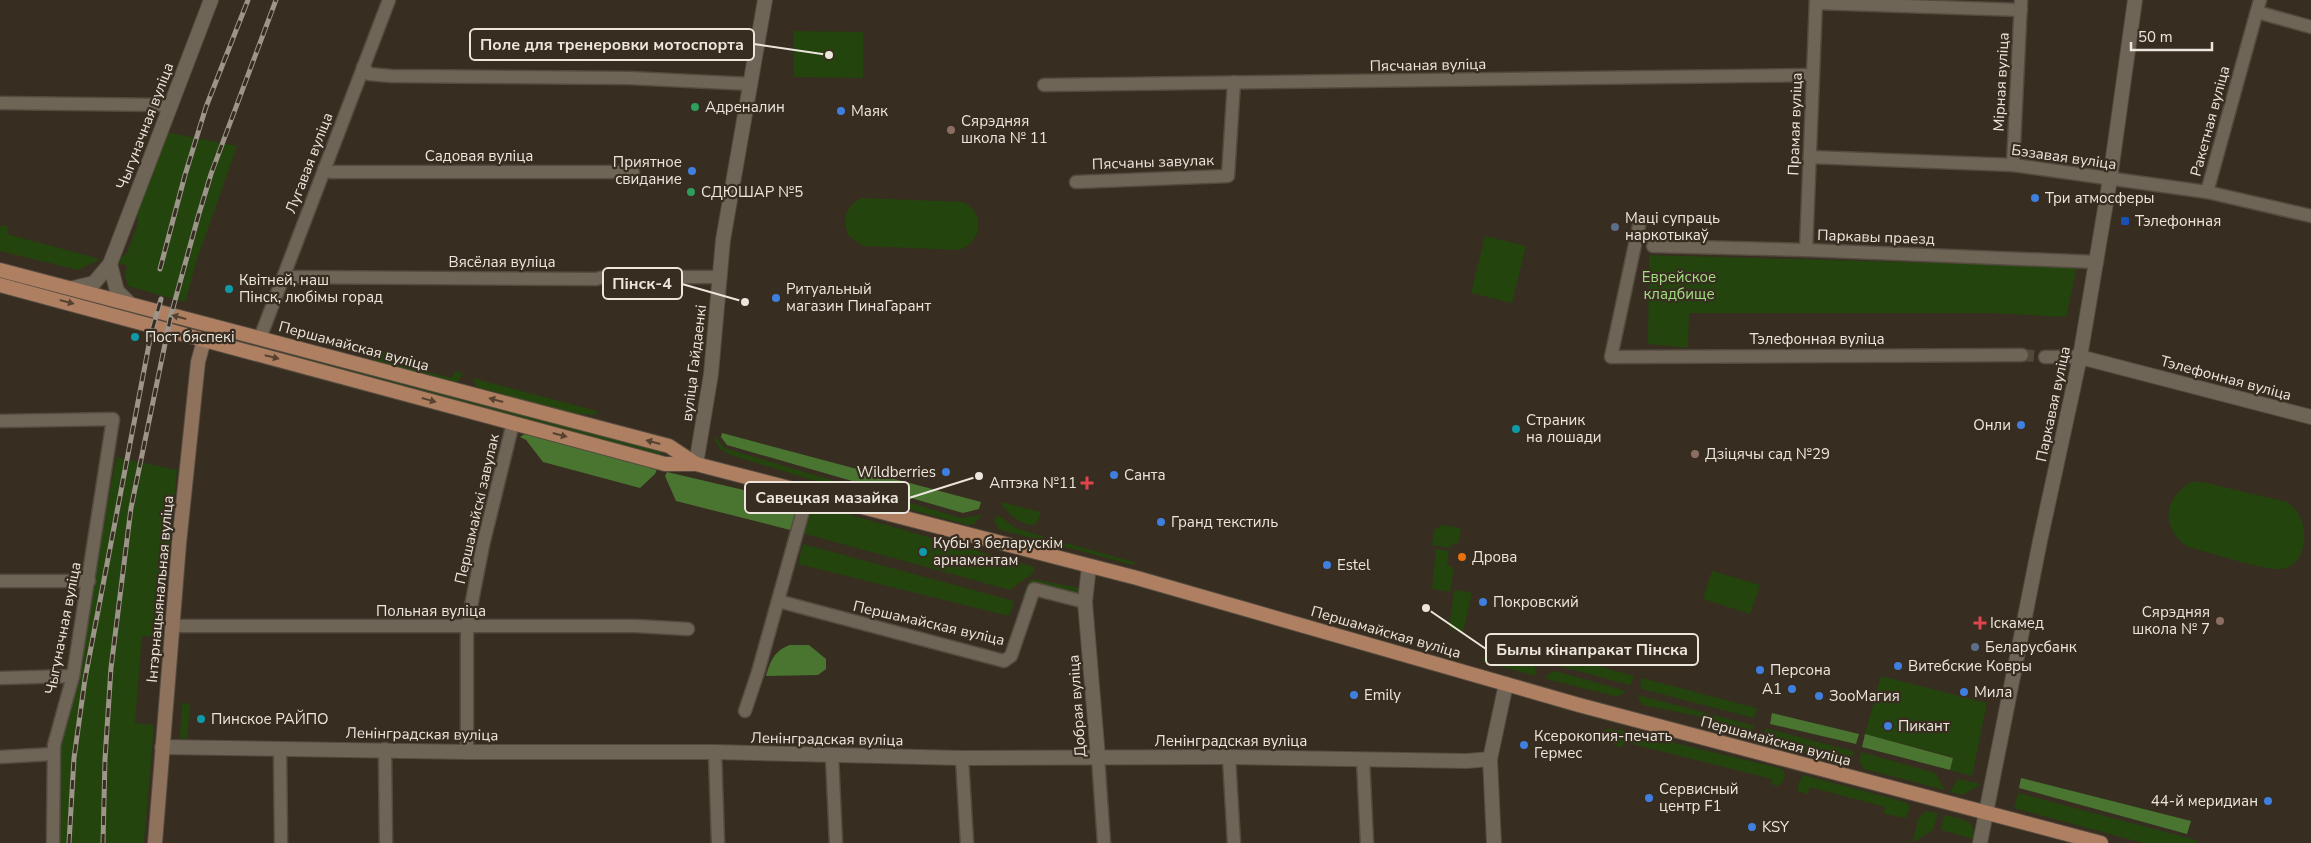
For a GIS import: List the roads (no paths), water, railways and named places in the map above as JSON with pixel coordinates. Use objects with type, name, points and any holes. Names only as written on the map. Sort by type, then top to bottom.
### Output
[{"type":"main road","name":"Першамайская вуліца","points":[[0,270],[669,446],[696,464]]},
{"type":"main road","name":"Першамайская вуліца","points":[[0,285],[665,464],[696,464],[1137,578],[1619,716],[2101,843]]},
{"type":"main road","name":"Інтэрнацыянальная вуліца","points":[[155,843],[162,747],[198,362],[204,340]]},
{"type":"street","name":"Чыгуначная вуліца","points":[[73,288],[94,283],[110,264],[211,0]]},
{"type":"street","name":"Лугавая вуліца","points":[[260,338],[389,0]]},
{"type":"street","name":"вуліца Гайдаенкі","points":[[696,464],[712,374],[723,240],[765,0]]},
{"type":"street","name":"Паркавая вуліца","points":[[1980,843],[2040,541],[2080,357],[2110,179],[2135,0]]},
{"type":"street","points":[[1816,2],[2021,5]]},
{"type":"street","name":"Прамая вуліца","points":[[1806,250],[1816,2]]},
{"type":"street","name":"Мірная вуліца","points":[[2013,165],[2021,5]]},
{"type":"street","points":[[2258,6],[2311,27]]},
{"type":"street","name":"Ракетная вуліца","points":[[2207,192],[2258,6]]},
{"type":"street","points":[[363,67],[369,74],[391,76],[629,78],[751,84]]},
{"type":"street","name":"Пясчаная вуліца","points":[[1044,85],[1813,76]]},
{"type":"street","name":"Пясчаны завулак","points":[[1076,182],[1228,176],[1234,82]]},
{"type":"street","points":[[0,103],[162,105],[169,108]]},
{"type":"street","name":"Бэзавая вуліца","points":[[1810,157],[2013,165],[2207,192],[2311,216]]},
{"type":"street","name":"Садовая вуліца","points":[[324,169],[331,172],[633,172]]},
{"type":"street","name":"Тэлефонная вуліца","points":[[1640,221],[1611,357],[2022,355]]},
{"type":"street","name":"Паркавы праезд","points":[[1653,246],[1806,250],[2097,262]]},
{"type":"street","points":[[110,264],[117,291],[128,304]]},
{"type":"street","name":"Вясёлая вуліца","points":[[284,277],[720,277]]},
{"type":"street","name":"Тэлефонная вуліца","points":[[2046,356],[2080,357],[2311,417]]},
{"type":"street","name":"Чыгуначная вуліца","points":[[0,421],[113,419],[73,676],[54,754],[53,843]]},
{"type":"street","name":"Першамайскі завулак","points":[[467,752],[467,627],[483,544],[513,423]]},
{"type":"street","points":[[745,712],[808,493]]},
{"type":"street","name":"Добрая вуліца","points":[[1089,566],[1085,602],[1104,843]]},
{"type":"street","points":[[0,581],[89,581]]},
{"type":"street","name":"Першамайская вуліца","points":[[778,601],[1004,661],[1011,656],[1034,589],[1085,602]]},
{"type":"street","name":"Польная вуліца","points":[[173,626],[636,626],[688,629]]},
{"type":"street","points":[[0,678],[73,676]]},
{"type":"street","points":[[1494,843],[1490,759],[1506,684]]},
{"type":"street","name":"Ленінградская вуліца","points":[[162,747],[467,752],[569,750],[715,752],[962,758],[1229,757],[1467,761],[1490,759]]},
{"type":"street","points":[[280,749],[281,843]]},
{"type":"street","points":[[385,750],[386,843]]},
{"type":"street","points":[[715,752],[718,843]]},
{"type":"street","points":[[0,757],[54,754]]},
{"type":"street","points":[[832,756],[836,843]]},
{"type":"street","points":[[1229,757],[1234,843]]},
{"type":"street","points":[[962,758],[967,843]]},
{"type":"street","points":[[1363,759],[1367,843]]},
{"type":"tunnel","points":[[2022,355],[2045,357]]},
{"type":"railway","points":[[160,269],[185,175],[206,107],[248,0]]},
{"type":"railway","points":[[103,843],[105,759],[111,668],[131,508],[171,315],[198,217],[211,174],[276,0]]},
{"type":"railway","points":[[69,843],[74,758],[85,679],[151,334],[161,299]]},
{"type":"place","name":"Поле для тренеровки мотоспорта","points":[[829,55]]},
{"type":"place","name":"Адреналин","points":[[695,107]]},
{"type":"place","name":"Маяк","points":[[841,111]]},
{"type":"place","name":"Сярэдняя школа № 11","points":[[951,130]]},
{"type":"place","name":"Приятное свидание","points":[[692,171]]},
{"type":"place","name":"СДЮШАР №5","points":[[691,192]]},
{"type":"place","name":"Три атмосферы","points":[[2035,198]]},
{"type":"place","name":"Тэлефонная","points":[[2125,221]]},
{"type":"place","name":"Маці супраць наркотыкаў","points":[[1615,227]]},
{"type":"place","name":"Квітней, наш Пінск, любімы горад","points":[[229,289]]},
{"type":"place","name":"Ритуальный магазин ПинаГарант","points":[[776,298]]},
{"type":"place","name":"Пінск-4","points":[[745,302]]},
{"type":"place","name":"Пост бяспекі","points":[[135,337]]},
{"type":"place","name":"Онли","points":[[2021,425]]},
{"type":"place","name":"Страник на лошади","points":[[1516,429]]},
{"type":"place","name":"Дзіцячы сад №29","points":[[1695,454]]},
{"type":"place","name":"Wildberries","points":[[946,472]]},
{"type":"place","name":"Санта","points":[[1114,475]]},
{"type":"place","name":"Савецкая мазайка","points":[[979,476]]},
{"type":"place","name":"Аптэка №11","points":[[1087,483]]},
{"type":"place","name":"Гранд текстиль","points":[[1161,522]]},
{"type":"place","name":"Кубы з беларускім арнаментам","points":[[923,552]]},
{"type":"place","name":"Дрова","points":[[1462,557]]},
{"type":"place","name":"Estel","points":[[1327,565]]},
{"type":"place","name":"Покровский","points":[[1483,602]]},
{"type":"place","name":"Былы кінапракат Пінска","points":[[1426,608]]},
{"type":"place","name":"Сярэдняя школа № 7","points":[[2220,621]]},
{"type":"place","name":"Іскамед","points":[[1980,623]]},
{"type":"place","name":"Беларусбанк","points":[[1975,647]]},
{"type":"place","name":"Витебские Ковры","points":[[1898,666]]},
{"type":"place","name":"Персона","points":[[1760,670]]},
{"type":"place","name":"A1","points":[[1792,689]]},
{"type":"place","name":"Мила","points":[[1964,692]]},
{"type":"place","name":"Emily","points":[[1354,695]]},
{"type":"place","name":"ЗооМагия","points":[[1819,696]]},
{"type":"place","name":"Пинское РАЙПО","points":[[201,719]]},
{"type":"place","name":"Пикант","points":[[1888,726]]},
{"type":"place","name":"Ксерокопия-печать Гермес","points":[[1524,745]]},
{"type":"place","name":"Сервисный центр F1","points":[[1649,798]]},
{"type":"place","name":"44-й меридиан","points":[[2268,801]]},
{"type":"place","name":"KSY","points":[[1752,827]]},
{"type":"park label","name":"Еврейское кладбище","points":[[1679,286]]}]
